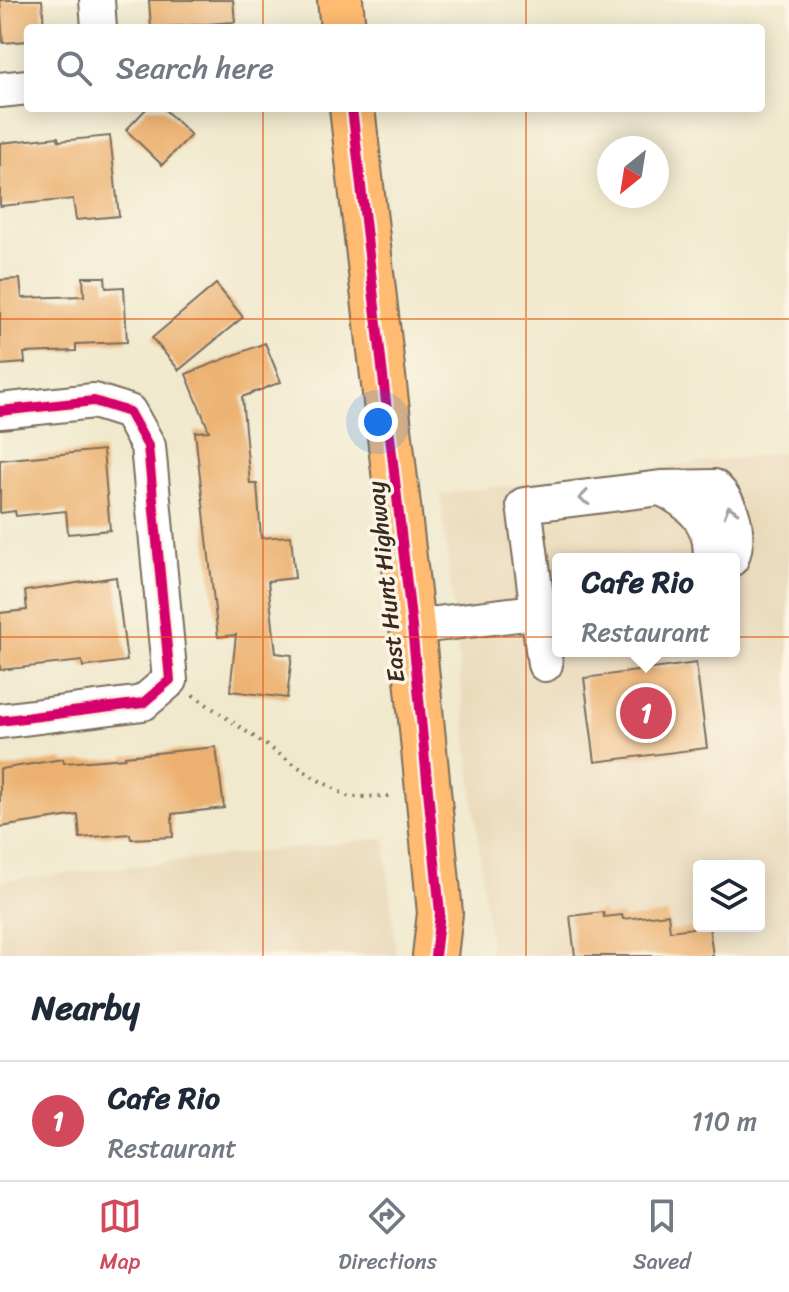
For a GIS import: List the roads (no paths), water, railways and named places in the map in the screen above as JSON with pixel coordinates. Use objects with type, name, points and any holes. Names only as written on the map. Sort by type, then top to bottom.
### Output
[{"type":"main road","points":[[340,0],[343,24]]},
{"type":"main road","name":"East Hunt Highway","points":[[352,112],[412,627],[440,913],[435,956]]},
{"type":"main road","name":"East Hunt Highway","points":[[440,913],[466,956]]},
{"type":"street","points":[[97,0],[99,24]]},
{"type":"street","points":[[0,90],[24,87]]},
{"type":"street","points":[[0,411],[94,401],[129,412],[148,446],[170,680],[143,703],[0,721]]},
{"type":"street","points":[[545,664],[548,611],[524,505],[661,488],[714,487],[727,499],[733,514],[733,553]]},
{"type":"street","points":[[661,488],[683,498],[707,528],[711,553]]},
{"type":"street","points":[[412,627],[548,611]]},
{"type":"place","name":"Cafe Rio","points":[[646,713]]}]
